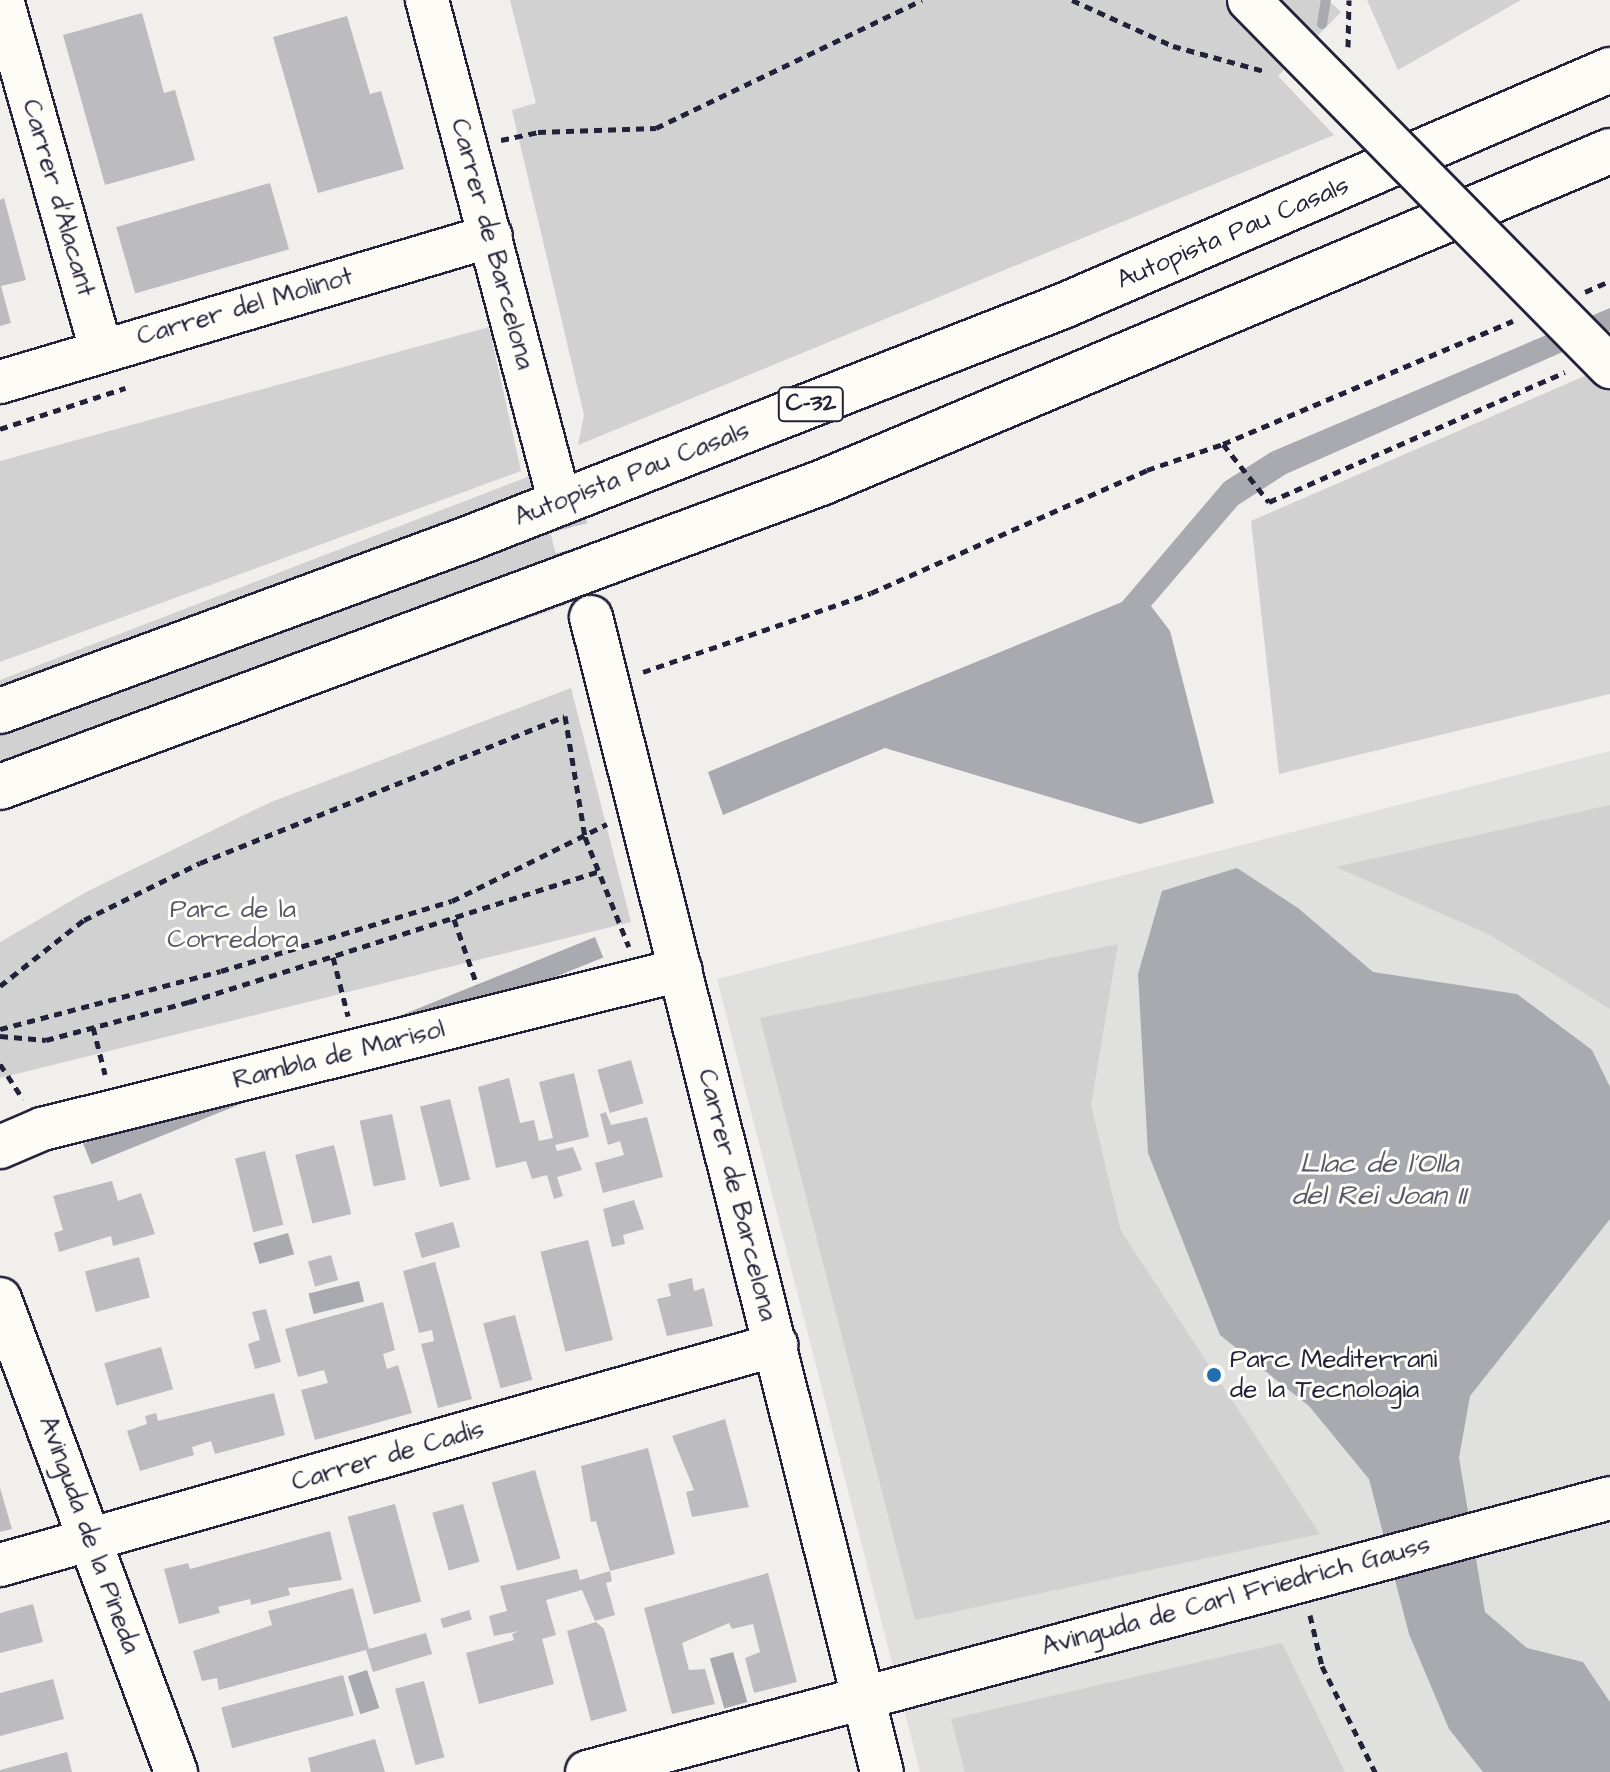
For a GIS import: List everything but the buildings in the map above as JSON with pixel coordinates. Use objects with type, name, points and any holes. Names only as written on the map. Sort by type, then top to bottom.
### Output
[{"type":"highway","name":"Autopista Pau Casals","points":[[0,711],[465,540],[1063,306],[1610,70]]},
{"type":"highway","points":[[0,787],[821,483],[1610,151]]},
{"type":"street","name":"Carrer d'Alacant","points":[[2,0],[101,350]]},
{"type":"street","name":"Carrer de Barcelona","points":[[427,0],[556,488]]},
{"type":"street","points":[[1249,0],[1596,366]]},
{"type":"street","name":"Carrer del Molinot","points":[[0,382],[491,236]]},
{"type":"street","name":"Carrer de Barcelona","points":[[591,617],[638,805],[661,974],[776,1345],[882,1772]]},
{"type":"street","name":"Rambla de Marisol","points":[[0,1147],[42,1129],[661,974]]},
{"type":"street","name":"Avinguda de la Pineda","points":[[0,1299],[176,1772]]},
{"type":"street","name":"Carrer de Cadis","points":[[0,1565],[776,1345]]},
{"type":"street","name":"Avinguda de Carl Friedrich Gauss","points":[[587,1772],[1610,1498]]},
{"type":"path","points":[[467,147],[538,132],[656,128],[922,0]]},
{"type":"path","points":[[1072,0],[1173,46],[1276,75]]},
{"type":"path","points":[[1348,54],[1349,0]]},
{"type":"path","points":[[1569,298],[1610,281]]},
{"type":"path","points":[[608,684],[871,593],[1147,470],[1223,444],[1525,316]]},
{"type":"path","points":[[1223,444],[1269,502],[1596,366]]},
{"type":"path","points":[[0,986],[84,920],[200,863],[565,716],[585,837],[599,871],[661,974]]},
{"type":"path","points":[[0,1029],[221,971],[452,901],[585,837],[638,805]]},
{"type":"path","points":[[0,1036],[46,1040],[333,957],[599,871]]},
{"type":"path","points":[[454,919],[469,954],[479,993]]},
{"type":"path","points":[[333,957],[349,1025]]},
{"type":"path","points":[[93,1027],[107,1083]]},
{"type":"path","points":[[0,1064],[27,1106]]},
{"type":"path","points":[[1301,1579],[1322,1666],[1375,1772]]},
{"type":"shaded area","name":"Parc Mediterrani de la Tecnologia","points":[[1610,751],[1610,1772],[920,1772],[717,979]]},
{"type":"green space","points":[[510,0],[1328,0],[1341,12],[1278,76],[1334,135],[578,445],[584,415],[512,110],[536,103]]},
{"type":"green space","points":[[1367,0],[1521,0],[1398,70]]},
{"type":"green space","points":[[489,327],[521,471],[0,662],[0,461]]},
{"type":"green space","points":[[1610,365],[1610,694],[1279,774],[1251,521]]},
{"type":"green space","points":[[535,474],[569,604],[0,810],[0,680]]},
{"type":"green space","name":"Parc de la Corredora","points":[[571,688],[631,922],[0,1078],[0,942],[88,891],[271,802]]},
{"type":"green space","points":[[1610,805],[1610,1009],[1490,935],[1336,867]]},
{"type":"green space","points":[[1118,944],[1091,1105],[1121,1231],[1320,1534],[915,1620],[760,1018]]},
{"type":"green space","points":[[1282,1643],[1345,1772],[965,1772],[951,1719]]},
{"type":"water","points":[[1610,308],[1610,331],[1286,474],[1238,505],[1151,606],[1170,631],[1214,803],[1140,824],[885,748],[723,815],[708,772],[1122,602],[1224,482],[1271,452]]},
{"type":"water","name":"Llac de l'Olla del Rei Joan II","points":[[1237,868],[1298,908],[1373,972],[1517,994],[1592,1050],[1610,1087],[1610,1219],[1470,1396],[1459,1458],[1485,1612],[1527,1648],[1583,1662],[1610,1702],[1610,1772],[1483,1772],[1449,1729],[1409,1634],[1369,1479],[1309,1406],[1220,1335],[1148,1153],[1138,974],[1162,891]]},
{"type":"water","points":[[595,937],[603,957],[91,1164],[83,1144]]},
{"type":"water","points":[[288,1233],[294,1254],[259,1264],[253,1243]]},
{"type":"water","points":[[359,1281],[364,1301],[314,1314],[309,1294]]},
{"type":"water","points":[[733,1652],[747,1702],[724,1709],[710,1659]]},
{"type":"water","points":[[367,1670],[379,1708],[360,1714],[348,1676]]},
{"type":"waterway","points":[[1322,24],[1326,0]]},
{"type":"tunnel","points":[[556,488],[591,617]]},
{"type":"place","name":"Parc Mediterrani de la Tecnologia","points":[[1214,1375]]}]
